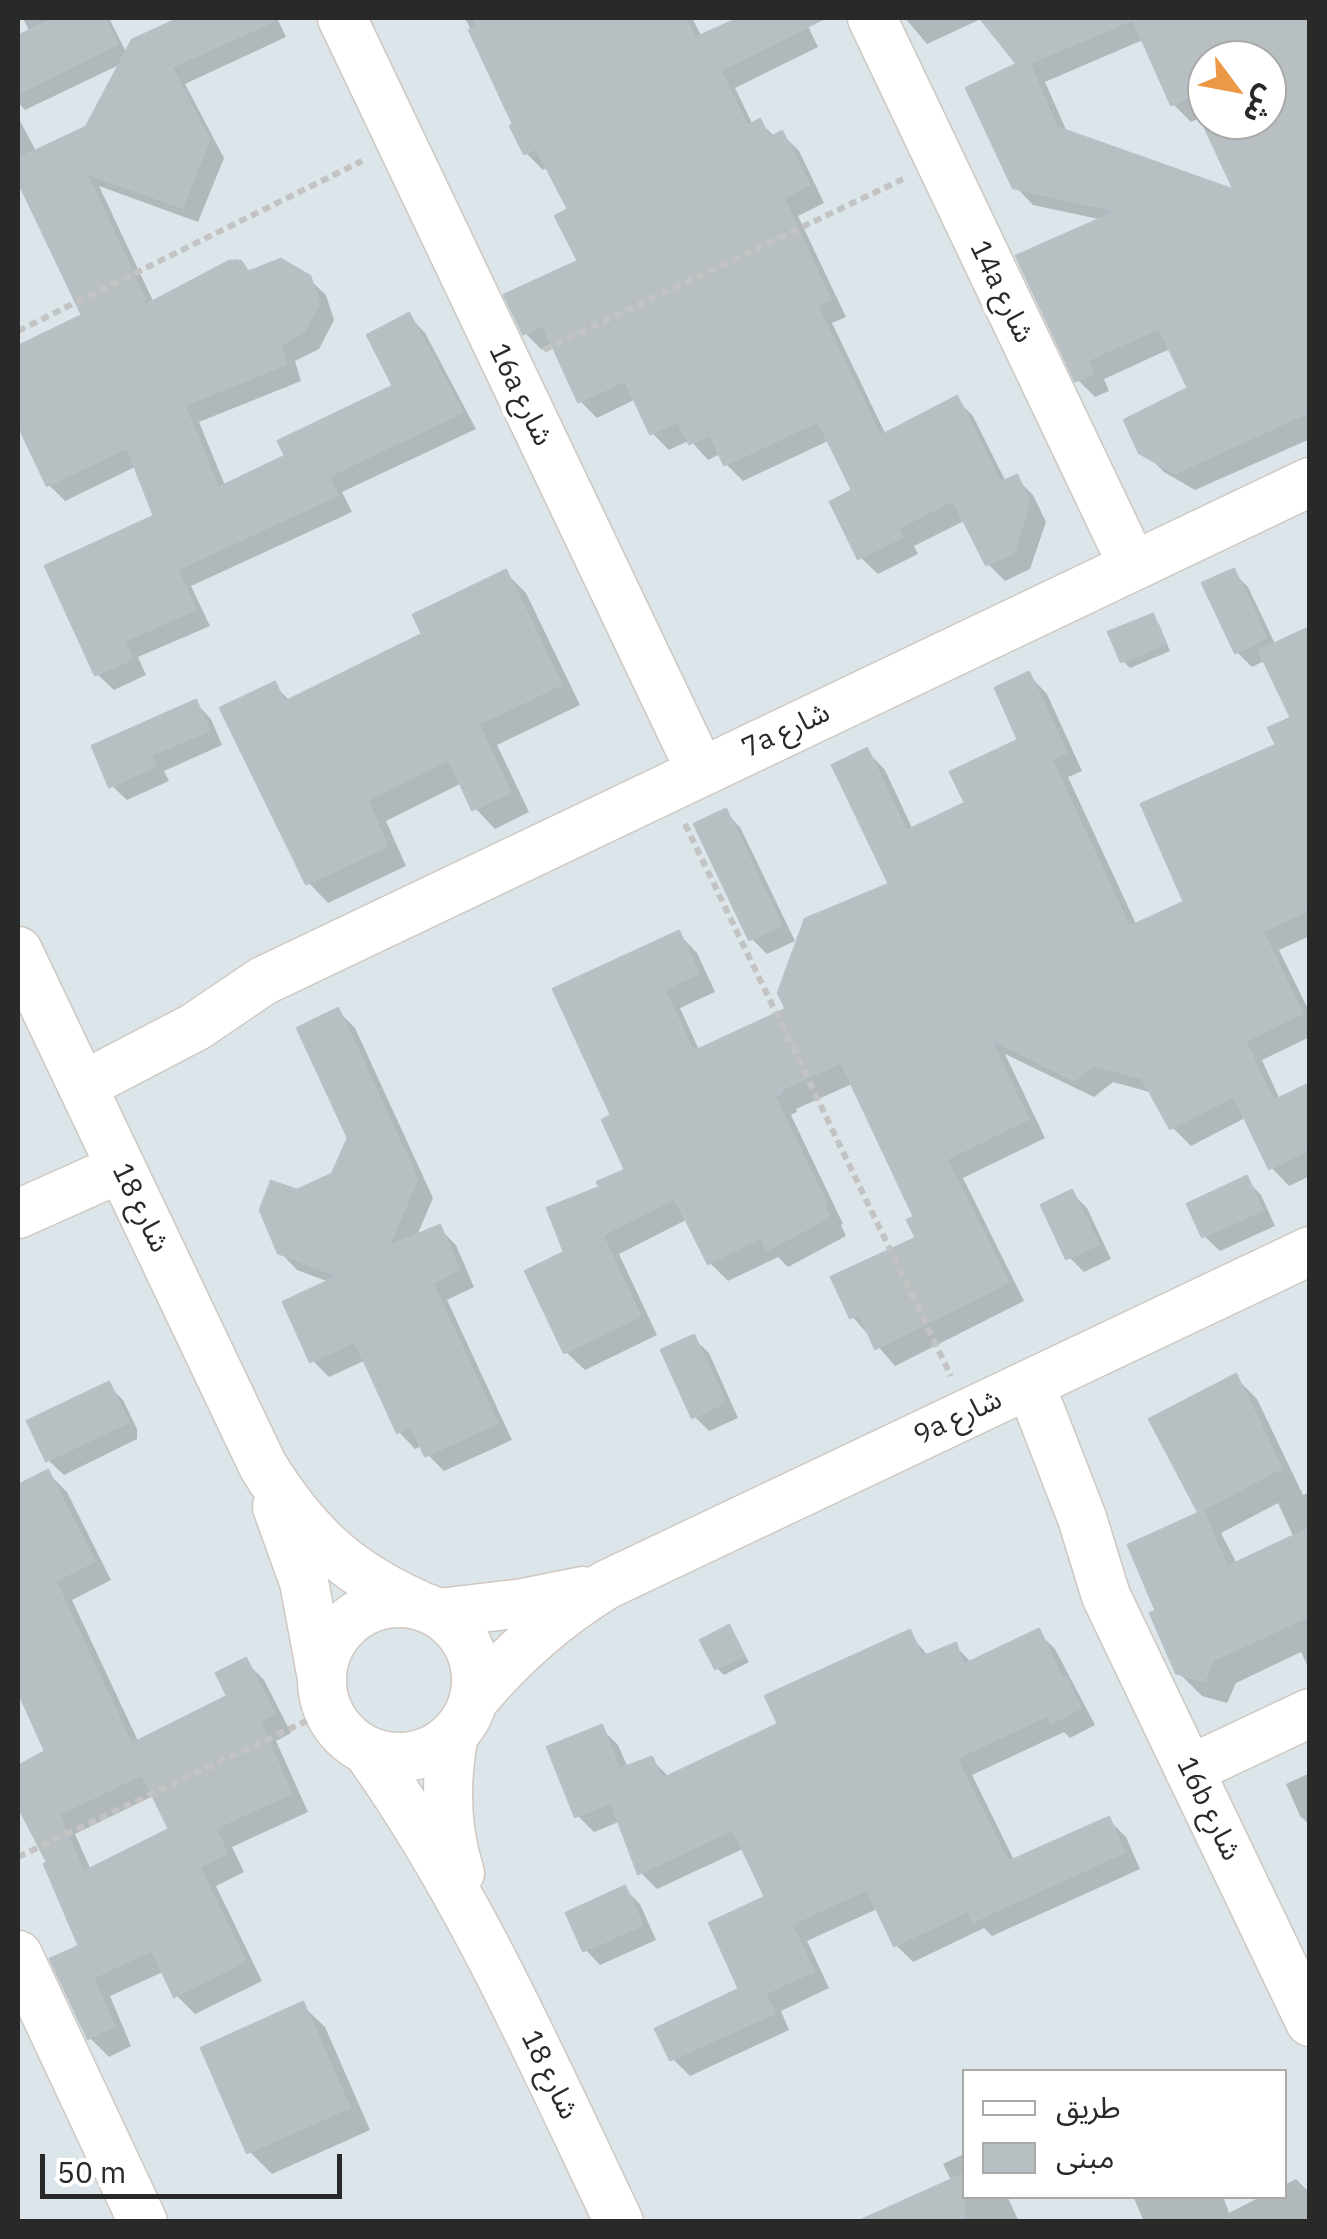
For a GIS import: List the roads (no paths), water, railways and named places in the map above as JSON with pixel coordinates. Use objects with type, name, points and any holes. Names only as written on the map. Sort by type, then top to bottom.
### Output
[{"type":"street","name":"16a شارع","points":[[342,18],[507,368],[684,779]]},
{"type":"street","name":"14a شارع","points":[[872,18],[1133,566]]},
{"type":"street","name":"7a شارع","points":[[74,1070],[186,1006],[263,982],[1310,482]]},
{"type":"street","name":"شارع 18","points":[[18,951],[263,1466],[285,1502],[333,1553],[378,1587],[428,1609]]},
{"type":"street","points":[[18,1214],[121,1168]]},
{"type":"street","name":"9a شارع","points":[[464,1718],[534,1636],[568,1608],[606,1585],[1310,1251]]},
{"type":"street","name":"16b شارع","points":[[998,1399],[1061,1526],[1106,1596],[1310,2022]]},
{"type":"street","name":"شارع 18","points":[[263,1466],[304,1582],[324,1696]]},
{"type":"street","name":"9a شارع","points":[[428,1609],[523,1604],[606,1585]]},
{"type":"street","points":[[394,1602],[428,1609],[458,1630],[471,1652],[476,1676],[464,1718],[436,1748],[414,1756],[390,1758],[368,1752],[337,1728],[324,1696],[325,1657],[335,1636],[350,1619],[371,1607],[394,1602]]},
{"type":"street","points":[[1189,1770],[1310,1713]]},
{"type":"street","name":"شارع 18","points":[[464,1718],[448,1767],[450,1833],[479,1928]]},
{"type":"street","name":"شارع 18","points":[[368,1752],[409,1811],[479,1928],[619,2222]]},
{"type":"street","points":[[18,1955],[143,2222]]}]
